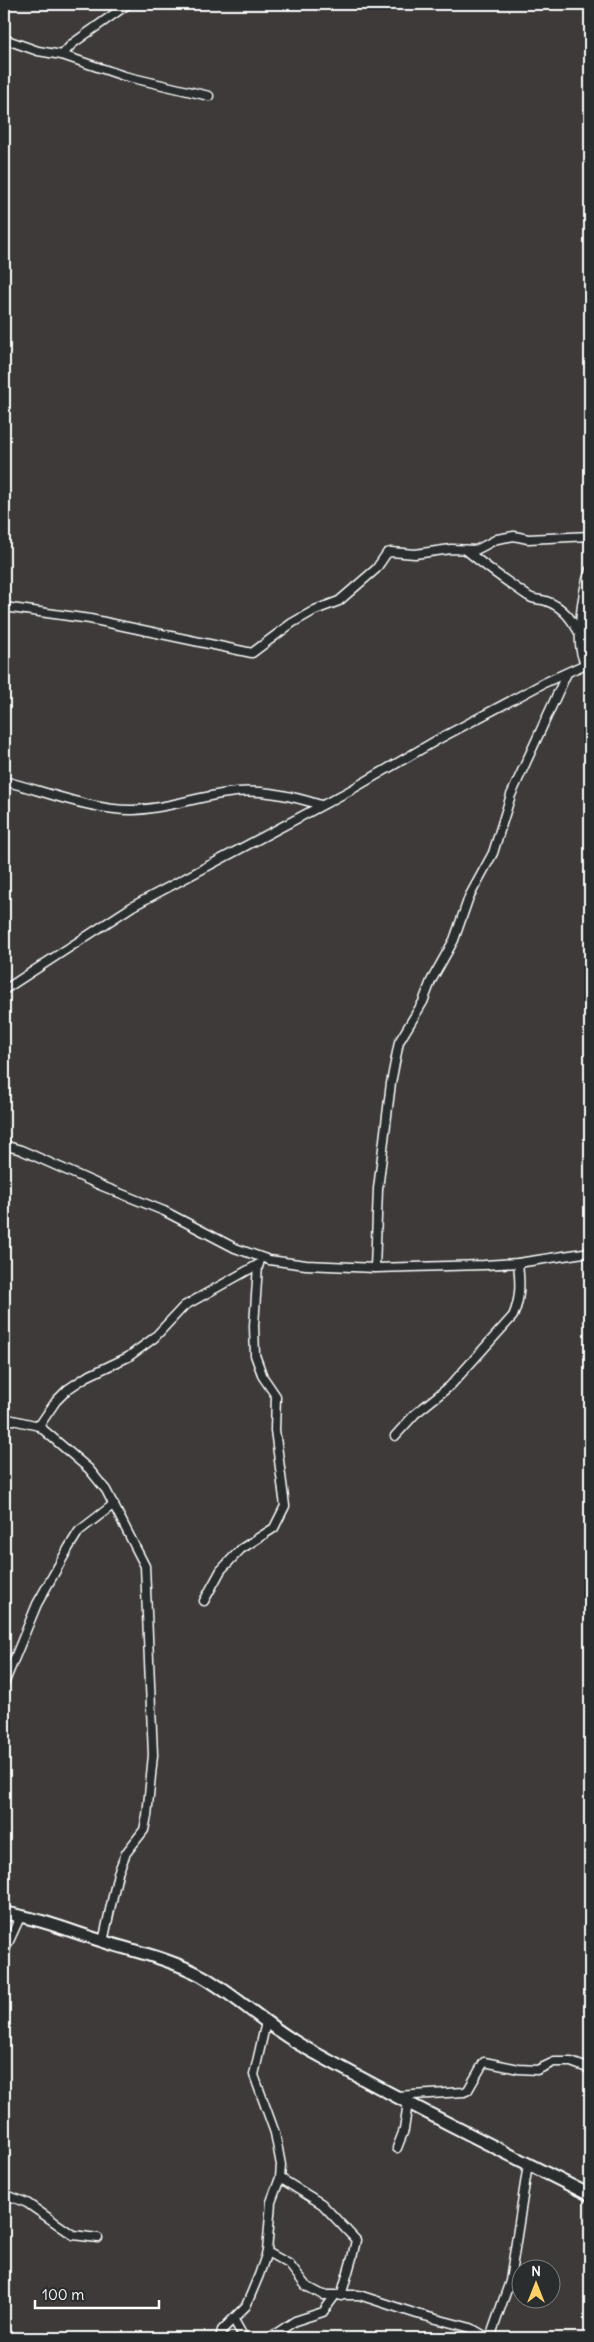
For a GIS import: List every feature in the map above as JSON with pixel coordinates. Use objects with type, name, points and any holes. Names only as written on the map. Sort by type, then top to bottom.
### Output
[{"type":"main road","points":[[4,1913],[149,1954],[196,1973],[303,2047],[590,2195]]},
{"type":"street","points":[[62,55],[72,44],[128,4]]},
{"type":"street","points":[[4,39],[38,51],[62,55],[124,76],[209,96]]},
{"type":"street","points":[[4,607],[90,619],[252,653],[292,623],[316,610],[340,601],[376,569],[387,553],[395,551],[415,554],[451,549],[480,550],[497,539],[506,536],[533,539],[590,536]]},
{"type":"street","points":[[466,550],[492,573],[516,587],[528,597],[551,603],[565,612],[581,636]]},
{"type":"street","points":[[4,990],[133,906],[438,740],[588,663],[581,653],[581,636],[583,596],[590,570]]},
{"type":"street","points":[[375,1268],[378,1189],[391,1083],[399,1042],[423,1002],[454,940],[469,897],[493,853],[511,795],[567,673]]},
{"type":"street","points":[[4,781],[98,806],[132,810],[155,808],[228,792],[251,791],[295,797],[321,805]]},
{"type":"street","points":[[4,1145],[21,1150],[164,1211],[235,1248],[269,1260],[306,1265],[375,1268],[518,1263],[590,1252]]},
{"type":"street","points":[[39,1426],[56,1401],[68,1389],[86,1377],[128,1357],[154,1338],[184,1306],[269,1260]]},
{"type":"street","points":[[395,1436],[415,1414],[450,1386],[513,1316],[518,1304],[520,1286],[518,1263]]},
{"type":"street","points":[[204,1601],[221,1570],[241,1549],[274,1528],[285,1506],[275,1430],[276,1396],[263,1377],[256,1355],[254,1326],[258,1265]]},
{"type":"street","points":[[4,1418],[39,1426],[89,1469],[114,1504],[145,1566],[153,1754],[148,1816],[144,1830],[126,1854],[118,1873],[104,1942]]},
{"type":"street","points":[[4,1684],[37,1604],[69,1547],[79,1531],[114,1504]]},
{"type":"street","points":[[4,1952],[20,1917]]},
{"type":"street","points":[[220,2338],[222,2330],[246,2306],[267,2252],[271,2202],[280,2178],[275,2134],[254,2075],[266,2022]]},
{"type":"street","points":[[396,2096],[464,2092],[468,2090],[484,2062],[519,2069],[536,2070],[554,2062],[570,2062],[590,2068]]},
{"type":"street","points":[[397,2148],[404,2130],[408,2102]]},
{"type":"street","points":[[267,2252],[293,2268],[306,2286],[323,2295],[360,2295],[418,2314],[471,2328],[489,2338],[510,2281],[528,2164]]},
{"type":"street","points":[[269,2338],[295,2321],[323,2312],[337,2296],[352,2258],[356,2240],[322,2204],[280,2178]]},
{"type":"street","points":[[4,2194],[27,2203],[73,2235],[98,2238]]},
{"type":"street","points":[[234,2320],[244,2338]]}]
